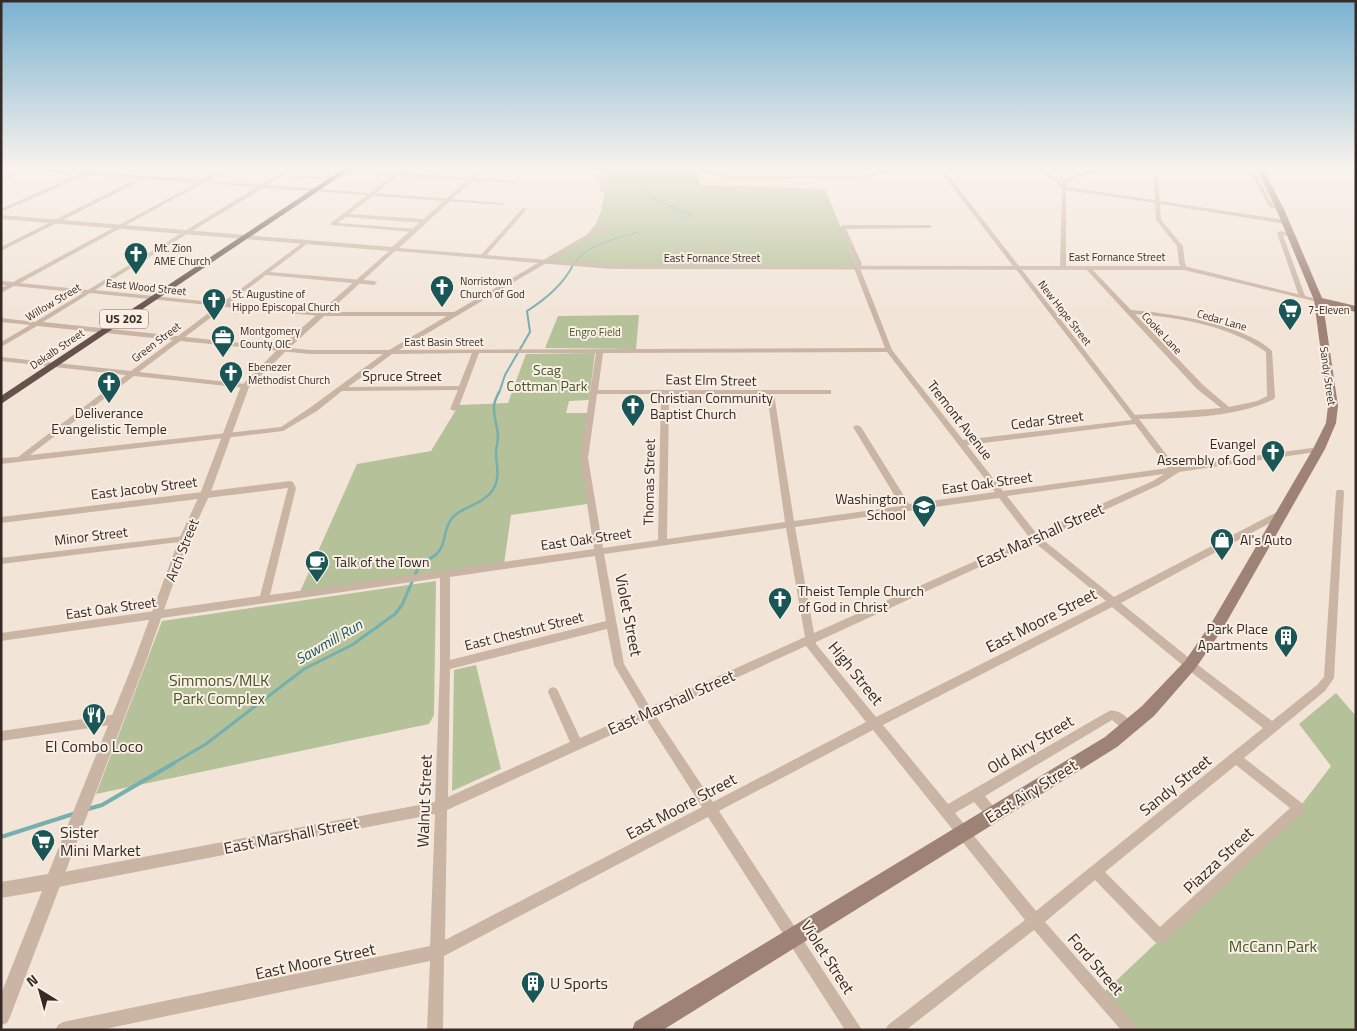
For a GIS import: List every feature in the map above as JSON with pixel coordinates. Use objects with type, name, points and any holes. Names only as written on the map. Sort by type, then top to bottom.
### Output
[{"type":"highway","name":"Dekalb Street","points":[[1,401],[280,215]]},
{"type":"main road","name":"Sandy Street","points":[[1283,215],[1318,300],[1333,406],[1331,423],[1319,449]]},
{"type":"main road","points":[[1318,300],[1356,309]]},
{"type":"main road","name":"East Airy Street","points":[[643,1030],[1111,742],[1148,711],[1190,665],[1217,626],[1319,449]]},
{"type":"street","points":[[1,248],[69,215]]},
{"type":"street","points":[[1,291],[142,215]]},
{"type":"street","name":"Willow Street","points":[[1,345],[215,215]]},
{"type":"street","points":[[333,224],[343,215]]},
{"type":"street","points":[[345,215],[425,221]]},
{"type":"street","name":"Arch Street","points":[[1,1017],[184,539],[205,494],[245,386],[321,314],[431,215]]},
{"type":"street","points":[[482,257],[520,215]]},
{"type":"street","name":"New Hope Street","points":[[977,215],[1175,471]]},
{"type":"street","points":[[1063,267],[1064,215]]},
{"type":"street","points":[[1159,215],[1159,220],[1180,246],[1184,268]]},
{"type":"street","points":[[1240,215],[1286,222]]},
{"type":"street","name":"East Fornance Street","points":[[1,217],[580,265],[643,268],[1184,268],[1318,300]]},
{"type":"street","points":[[333,224],[414,230]]},
{"type":"street","points":[[843,227],[929,226]]},
{"type":"street","name":"Tremont Avenue","points":[[843,227],[859,264],[857,268],[889,350],[1002,494],[1034,538],[1190,665],[1272,728]]},
{"type":"street","points":[[1290,234],[1280,233],[1302,296]]},
{"type":"street","points":[[1,468],[4,460],[283,429],[390,352],[590,235]]},
{"type":"street","name":"Green Street","points":[[20,459],[306,242]]},
{"type":"street","name":"Cooke Lane","points":[[1087,267],[1200,387],[1226,409]]},
{"type":"street","points":[[266,273],[374,282]]},
{"type":"street","points":[[1,283],[14,284]]},
{"type":"street","name":"East Wood Street","points":[[14,284],[321,314],[454,314]]},
{"type":"street","name":"Cedar Lane","points":[[1130,312],[1154,313],[1229,331],[1254,341],[1268,351],[1270,356],[1271,397],[1264,402],[1251,406],[1135,420]]},
{"type":"street","name":"East Basin Street","points":[[1,320],[310,352],[889,350]]},
{"type":"street","points":[[454,409],[476,352]]},
{"type":"street","name":"Violet Street","points":[[600,352],[584,458],[619,665],[648,713],[854,1030]]},
{"type":"street","points":[[1,359],[245,386]]},
{"type":"street","name":"Spruce Street","points":[[341,389],[463,388]]},
{"type":"street","name":"East Elm Street","points":[[594,392],[828,392]]},
{"type":"street","name":"Thomas Street","points":[[662,542],[665,392]]},
{"type":"street","name":"High Street","points":[[770,393],[811,645],[1036,921]]},
{"type":"street","name":"Cedar Street","points":[[961,444],[1135,420]]},
{"type":"street","points":[[857,427],[907,508]]},
{"type":"street","name":"East Marshall Street","points":[[1,890],[440,806],[1156,483],[1175,471],[1319,449]]},
{"type":"street","name":"East Oak Street","points":[[1,637],[662,542],[1175,471]]},
{"type":"street","name":"East Jacoby Street","points":[[1,520],[290,484],[292,488],[264,599]]},
{"type":"street","name":"Sandy Street","points":[[892,1030],[1036,921],[1321,688],[1329,678],[1340,492]]},
{"type":"street","name":"East Moore Street","points":[[63,1030],[436,952],[1280,514]]},
{"type":"street","name":"Minor Street","points":[[1,562],[184,539]]},
{"type":"street","name":"Walnut Street","points":[[435,1030],[440,806],[446,666],[445,573]]},
{"type":"street","name":"East Chestnut Street","points":[[446,666],[611,624]]},
{"type":"street","points":[[553,692],[577,745]]},
{"type":"street","name":"Old Airy Street","points":[[946,812],[1113,714],[1129,727]]},
{"type":"street","points":[[1,736],[116,718]]},
{"type":"street","name":"Piazza Street","points":[[1096,872],[1160,937],[1299,808],[1236,758]]},
{"type":"street","points":[[976,795],[993,815]]},
{"type":"street","name":"Ford Street","points":[[1036,921],[1131,1030]]},
{"type":"green space","points":[[600,215],[836,215],[857,267],[643,268],[546,262],[583,240]]},
{"type":"green space","name":"Engro Field","points":[[639,315],[636,349],[545,348],[558,316]]},
{"type":"green space","name":"Scag Cottman Park","points":[[595,353],[589,400],[569,401],[566,413],[588,413],[587,504],[511,515],[504,564],[299,594],[357,464],[431,451],[459,405],[508,403],[526,354]]},
{"type":"green space","name":"Simmons/MLK Park Complex","points":[[436,581],[434,715],[429,724],[96,794],[162,621]]},
{"type":"green space","points":[[476,665],[501,769],[452,791],[454,670]]},
{"type":"green space","name":"McCann Park","points":[[1336,693],[1356,716],[1356,1030],[1131,1030],[1101,995],[1299,808],[1331,766],[1299,724]]},
{"type":"waterway","name":"Sawmill Run","points":[[682,219],[692,215]]},
{"type":"waterway","name":"Sawmill Run","points":[[573,266],[585,252],[593,247],[639,232]]},
{"type":"waterway","name":"Sawmill Run","points":[[499,393],[505,375],[530,332],[527,311],[553,291],[573,265]]},
{"type":"waterway","name":"Sawmill Run","points":[[435,555],[443,544],[448,525],[454,516],[483,500],[493,490],[495,485],[498,437],[494,406],[499,392]]},
{"type":"waterway","name":"Sawmill Run","points":[[172,764],[206,744],[304,669],[352,645],[395,614],[402,605],[419,566],[437,554]]},
{"type":"waterway","name":"Sawmill Run","points":[[88,809],[102,805],[174,763]]},
{"type":"waterway","name":"Sawmill Run","points":[[1,837],[73,814]]},
{"type":"place","name":"Mt. Zion AME Church","points":[[136,275]]},
{"type":"place","name":"Norristown Church of God","points":[[442,308]]},
{"type":"place","name":"St. Augustine of Hippo Episcopal Church","points":[[214,321]]},
{"type":"place","name":"7-Eleven","points":[[1290,331]]},
{"type":"place","name":"Montgomery County OIC","points":[[223,358]]},
{"type":"place","name":"Ebenezer Methodist Church","points":[[231,394]]},
{"type":"place","name":"Deliverance Evangelistic Temple","points":[[109,404]]},
{"type":"place","name":"Christian Community Baptist Church","points":[[633,427]]},
{"type":"place","name":"Evangel Assembly of God","points":[[1273,473]]},
{"type":"place","name":"Washington School","points":[[924,528]]},
{"type":"place","name":"Al's Auto","points":[[1222,561]]},
{"type":"place","name":"Talk of the Town","points":[[317,583]]},
{"type":"place","name":"Theist Temple Church of God in Christ","points":[[780,620]]},
{"type":"place","name":"Park Place Apartments","points":[[1286,658]]},
{"type":"place","name":"El Combo Loco","points":[[94,736]]},
{"type":"place","name":"Sister Mini Market","points":[[43,862]]},
{"type":"place","name":"U Sports","points":[[533,1004]]}]
